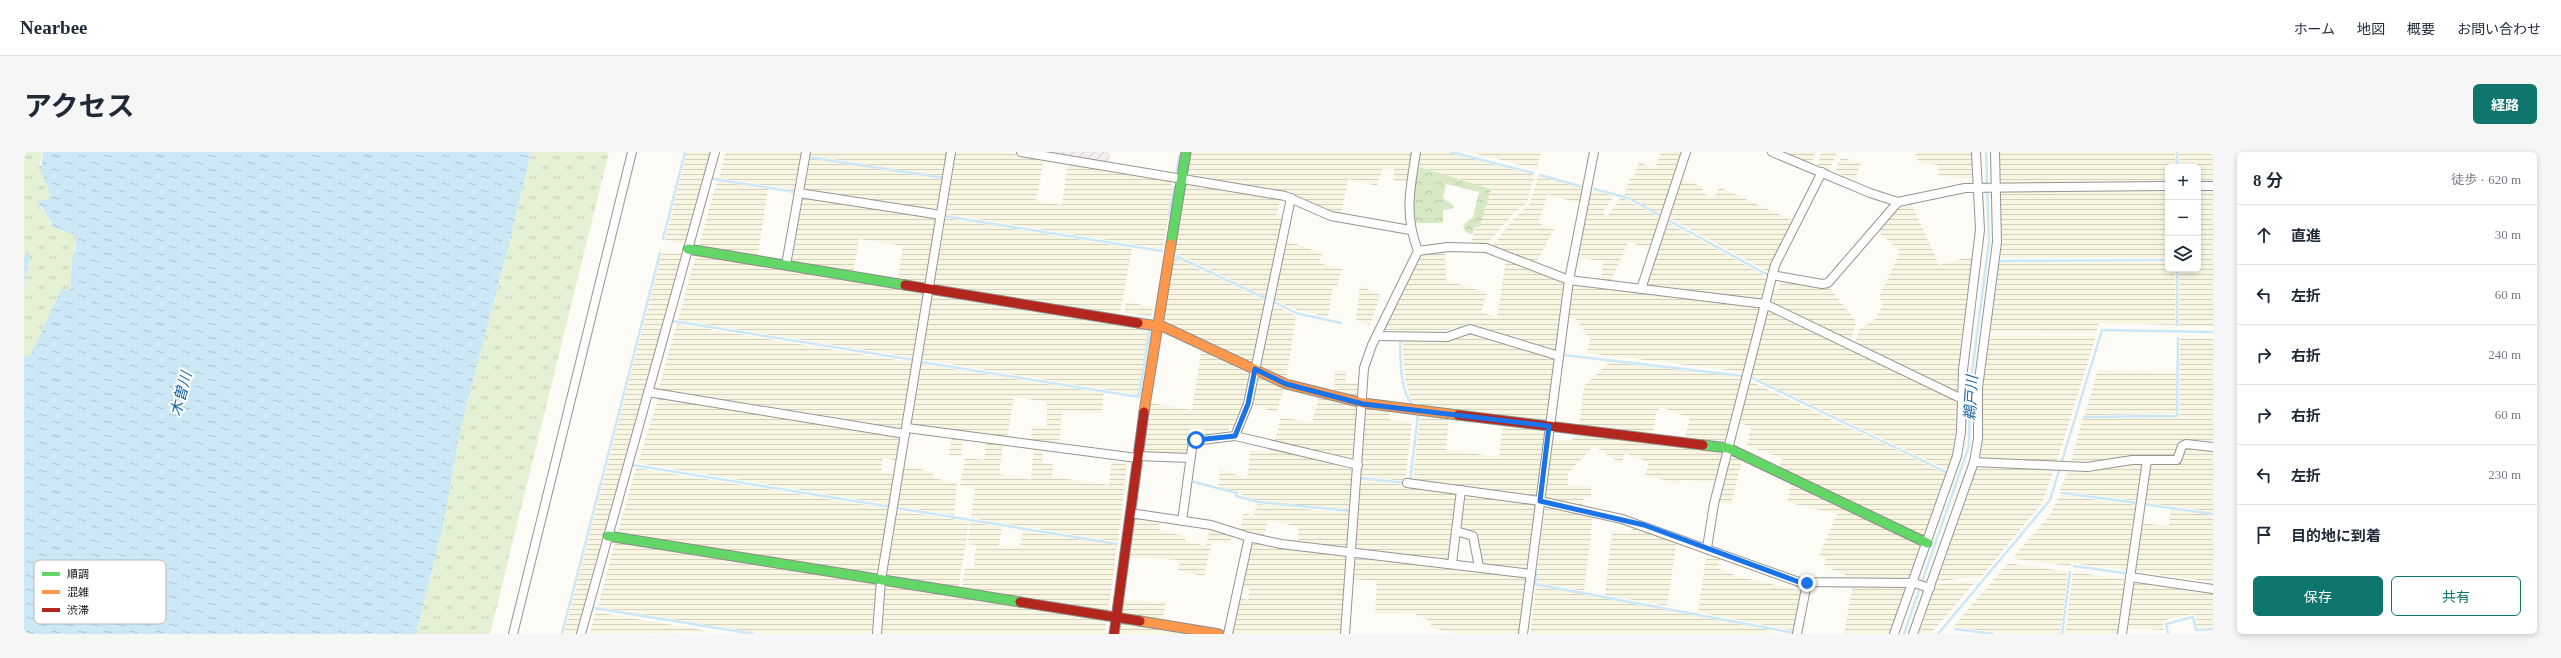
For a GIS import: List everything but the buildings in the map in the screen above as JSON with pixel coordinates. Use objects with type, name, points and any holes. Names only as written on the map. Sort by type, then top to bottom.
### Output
[{"type":"street","points":[[513,634],[632,152]]},
{"type":"street","points":[[581,634],[715,152]]},
{"type":"street","points":[[786,265],[806,152]]},
{"type":"street","points":[[877,634],[881,580],[951,152]]},
{"type":"street","points":[[1021,152],[1182,178],[1291,198],[1331,216],[1410,230]]},
{"type":"street","points":[[1114,634],[1137,457],[1186,152]]},
{"type":"street","points":[[1345,634],[1363,404],[1364,368],[1377,336],[1418,251],[1410,230],[1408,200],[1416,152]]},
{"type":"street","points":[[1523,634],[1569,280],[1594,152]]},
{"type":"street","points":[[1640,289],[1686,152]]},
{"type":"street","points":[[1772,152],[1898,202],[1965,188],[1978,187],[2165,186]]},
{"type":"street","points":[[1894,634],[1914,583],[1957,456],[1960,432],[1960,398],[1979,242],[1976,152]]},
{"type":"street","points":[[1913,634],[1974,462],[1978,439],[1978,388],[1997,242],[1994,187],[1995,152]]},
{"type":"street","points":[[1707,548],[1714,504],[1778,255],[1822,172]]},
{"type":"street","points":[[2201,186],[2213,186]]},
{"type":"street","points":[[799,192],[941,215]]},
{"type":"street","points":[[1235,436],[1248,404],[1291,198]]},
{"type":"street","points":[[1772,275],[1822,284],[1828,283],[1898,202]]},
{"type":"street","points":[[1418,251],[1448,247],[1486,248],[1569,280],[1765,304],[1960,398]]},
{"type":"street","points":[[688,249],[1158,326],[1286,384],[1363,404],[1728,448],[1927,543]]},
{"type":"street","points":[[1377,336],[1447,336],[1470,329],[1558,356]]},
{"type":"street","points":[[648,392],[906,431],[1137,457],[1190,458]]},
{"type":"street","points":[[1182,521],[1193,441],[1235,436],[1358,465]]},
{"type":"street","points":[[1974,462],[2087,467],[2132,460],[2177,460],[2182,446],[2186,444],[2213,448]]},
{"type":"street","points":[[2122,634],[2147,460]]},
{"type":"street","points":[[1407,483],[1540,501],[1622,519],[1799,582],[1914,583],[1930,588]]},
{"type":"street","points":[[1452,564],[1461,490]]},
{"type":"street","points":[[1130,513],[1211,525],[1249,537],[1351,552],[1530,574]]},
{"type":"street","points":[[1456,531],[1473,536],[1479,568]]},
{"type":"street","points":[[608,536],[1219,634]]},
{"type":"street","points":[[1228,634],[1249,537]]},
{"type":"street","points":[[2130,578],[2213,589]]},
{"type":"street","points":[[1797,634],[1807,583]]},
{"type":"shaded area","points":[[687,152],[713,152],[687,245],[665,240]]},
{"type":"shaded area","points":[[726,152],[803,152],[794,190],[719,178]]},
{"type":"shaded area","points":[[808,152],[949,152],[945,177],[807,155]]},
{"type":"shaded area","points":[[953,152],[1000,152],[1044,159],[1036,201],[1062,205],[1068,163],[1169,181],[1173,187],[1163,249],[946,214]]},
{"type":"shaded area","points":[[1038,152],[1110,152],[1109,164]]},
{"type":"shaded area","points":[[1190,152],[1414,152],[1409,184],[1394,180],[1394,169],[1382,169],[1377,186],[1348,179],[1341,215],[1284,191],[1191,176],[1188,172]]},
{"type":"shaded area","points":[[1418,152],[1446,152],[1535,175],[1527,203],[1512,215],[1486,245],[1470,244],[1491,189],[1416,166]]},
{"type":"shaded area","points":[[1469,152],[1541,152],[1537,169]]},
{"type":"shaded area","points":[[1661,152],[1684,152],[1664,216],[1624,196],[1630,178],[1633,179],[1639,162],[1655,169]]},
{"type":"shaded area","points":[[1787,152],[1816,152],[1811,165],[1786,154]]},
{"type":"shaded area","points":[[1821,152],[1837,152],[1829,171],[1818,167]]},
{"type":"shaded area","points":[[1916,152],[1975,152],[1976,179],[1939,176],[1938,165],[1921,163],[1915,157]]},
{"type":"shaded area","points":[[1997,152],[2175,152],[2175,164],[2165,164],[2165,183],[2001,183],[1999,180]]},
{"type":"shaded area","points":[[2179,152],[2213,152],[2213,183],[2201,183],[2201,164],[2179,164]]},
{"type":"shaded area","points":[[807,157],[945,180],[940,213],[803,191]]},
{"type":"shaded area","points":[[1841,157],[1861,164],[1855,179],[1835,172]]},
{"type":"shaded area","points":[[1538,176],[1583,188],[1580,204],[1548,194],[1538,223],[1554,229],[1536,263],[1492,246],[1512,221],[1530,204]]},
{"type":"shaded area","points":[[1679,178],[1703,187],[1701,192],[1714,198],[1719,187],[1794,221],[1771,273],[1667,217]]},
{"type":"shaded area","points":[[717,181],[768,189],[757,259],[698,249]]},
{"type":"shaded area","points":[[1188,182],[1281,197],[1276,216],[1284,219],[1268,298],[1174,252],[1184,187]]},
{"type":"shaded area","points":[[2201,189],[2213,189],[2213,326],[2179,326],[2179,272],[2201,272]]},
{"type":"shaded area","points":[[1591,190],[1614,196],[1602,213],[1607,217],[1621,197],[1663,219],[1652,250],[1628,242],[1610,283],[1601,282],[1603,261],[1578,258]]},
{"type":"shaded area","points":[[2002,190],[2165,190],[2165,258],[2000,258],[2000,193]]},
{"type":"shaded area","points":[[800,196],[937,217],[927,285],[897,282],[903,246],[859,239],[853,274],[789,261]]},
{"type":"shaded area","points":[[1911,203],[1939,265],[1976,255],[1958,393],[1857,346],[1855,342],[1860,329],[1877,318],[1883,303],[1879,297],[1899,255],[1899,250],[1875,229],[1901,204]]},
{"type":"shaded area","points":[[946,218],[1132,248],[1120,314],[1117,316],[931,285],[937,253],[940,252]]},
{"type":"shaded area","points":[[1665,221],[1769,278],[1764,298],[1760,301],[1643,288]]},
{"type":"shaded area","points":[[1284,239],[1322,254],[1319,263],[1342,269],[1337,287],[1333,286],[1328,317],[1297,310],[1272,299]]},
{"type":"shaded area","points":[[1445,251],[1446,280],[1487,293],[1481,312],[1497,318],[1506,259],[1563,280],[1565,284],[1556,350],[1469,323],[1448,330],[1383,330],[1419,255]]},
{"type":"shaded area","points":[[697,252],[925,290],[916,358],[678,320]]},
{"type":"shaded area","points":[[662,253],[684,253],[579,634],[564,634]]},
{"type":"shaded area","points":[[1174,257],[1268,302],[1255,364],[1164,322]]},
{"type":"shaded area","points":[[2165,262],[2165,272],[2175,272],[2175,325],[2099,323],[2096,333],[1989,331],[1999,263]]},
{"type":"shaded area","points":[[1782,279],[1828,286],[1856,321],[1851,340],[1769,303],[1773,291],[1778,292]]},
{"type":"shaded area","points":[[1577,283],[1759,305],[1761,308],[1744,372],[1587,353],[1590,339],[1576,319],[1568,318],[1572,286]]},
{"type":"shaded area","points":[[1360,286],[1380,295],[1370,325],[1356,320]]},
{"type":"shaded area","points":[[930,293],[1149,326],[1138,395],[920,359]]},
{"type":"shaded area","points":[[1126,302],[1153,307],[1151,316],[1124,313]]},
{"type":"shaded area","points":[[1270,303],[1296,316],[1286,381],[1258,367]]},
{"type":"shaded area","points":[[1768,307],[1959,402],[1959,432],[1950,471],[1751,376]]},
{"type":"shaded area","points":[[677,324],[915,363],[904,430],[658,391]]},
{"type":"shaded area","points":[[1469,330],[1555,357],[1546,422],[1421,408],[1420,404],[1412,402],[1405,379],[1402,338],[1448,338]]},
{"type":"shaded area","points":[[1990,336],[2096,336],[2056,464],[1978,458],[1982,388]]},
{"type":"shaded area","points":[[2180,338],[2213,339],[2213,446],[2191,442],[2176,458],[2070,465],[2083,418],[2179,417]]},
{"type":"shaded area","points":[[1202,347],[1253,374],[1237,426],[1229,426],[1229,434],[1205,438],[1204,429],[1190,429],[1188,455],[1142,455],[1150,403],[1192,410]]},
{"type":"shaded area","points":[[1610,362],[1743,377],[1727,442],[1684,440],[1690,418],[1660,407],[1656,414],[1652,437],[1579,428],[1584,386]]},
{"type":"shaded area","points":[[920,364],[1104,393],[1101,413],[1062,411],[1059,445],[1031,441],[1032,426],[1047,427],[1047,402],[1014,397],[1007,438],[910,425]]},
{"type":"shaded area","points":[[1335,370],[1346,370],[1346,383],[1360,383],[1360,398],[1340,396],[1339,390],[1334,390]]},
{"type":"shaded area","points":[[2098,370],[2176,373],[2176,414],[2085,415]]},
{"type":"shaded area","points":[[1256,377],[1285,387],[1276,413],[1250,404]]},
{"type":"shaded area","points":[[1748,380],[1949,475],[1926,538],[1778,470],[1782,458],[1747,446],[1751,427],[1737,422]]},
{"type":"shaded area","points":[[659,396],[903,435],[899,461],[883,458],[881,472],[896,475],[891,505],[638,463]]},
{"type":"shaded area","points":[[1319,397],[1357,407],[1354,461],[1274,443],[1281,417],[1312,423]]},
{"type":"shaded area","points":[[1367,409],[1390,411],[1390,420],[1412,422],[1405,481],[1359,476],[1364,412]]},
{"type":"shaded area","points":[[1420,414],[1449,418],[1446,450],[1499,457],[1503,424],[1545,431],[1536,496],[1534,498],[1413,480]]},
{"type":"shaded area","points":[[1578,432],[1725,452],[1717,482],[1680,480],[1679,484],[1645,475],[1649,462],[1625,453],[1621,464],[1594,446],[1568,473],[1568,486],[1589,486],[1591,489],[1591,497],[1584,497],[1582,507],[1543,498],[1550,440],[1572,440]]},
{"type":"shaded area","points":[[952,437],[962,439],[961,456],[949,455]]},
{"type":"shaded area","points":[[986,441],[1003,444],[999,474],[1031,480],[1034,448],[1043,449],[1042,463],[1053,464],[1052,477],[1109,485],[1112,461],[1127,465],[1118,542],[971,518],[975,488],[960,486],[965,458],[984,460]]},
{"type":"shaded area","points":[[1270,446],[1352,466],[1350,511],[1259,501],[1243,496],[1243,493],[1218,487],[1220,469],[1247,479],[1251,450],[1269,452]]},
{"type":"shaded area","points":[[2185,446],[2213,449],[2213,512],[2142,502],[2149,462],[2174,463]]},
{"type":"shaded area","points":[[1728,453],[1743,457],[1731,504],[1718,502]]},
{"type":"shaded area","points":[[2142,462],[2144,465],[2138,501],[2059,491],[2069,470]]},
{"type":"shaded area","points":[[1976,464],[2054,469],[2042,503],[1981,577],[1936,581]]},
{"type":"shaded area","points":[[903,466],[921,469],[933,474],[933,478],[957,483],[954,515],[896,506]]},
{"type":"shaded area","points":[[636,468],[891,509],[880,576],[617,536]]},
{"type":"shaded area","points":[[1359,479],[1457,492],[1448,562],[1355,551],[1353,548]]},
{"type":"shaded area","points":[[1792,480],[1923,546],[1912,580],[1846,581],[1846,575],[1824,566],[1826,559],[1819,556],[1837,514],[1787,502]]},
{"type":"shaded area","points":[[1462,494],[1535,503],[1528,568],[1483,564],[1474,532],[1458,530]]},
{"type":"shaded area","points":[[2060,495],[2137,505],[2127,570],[2071,563],[2070,566],[2016,559],[2013,557],[2050,515]]},
{"type":"shaded area","points":[[1257,504],[1352,514],[1349,548],[1297,543],[1299,527],[1269,520],[1263,537],[1240,530],[1244,513],[1253,516]]},
{"type":"shaded area","points":[[1545,505],[1593,516],[1584,591],[1536,582]]},
{"type":"shaded area","points":[[2171,509],[2213,515],[2213,582],[2133,571],[2140,523],[2169,526]]},
{"type":"shaded area","points":[[895,510],[969,522],[958,591],[884,574]]},
{"type":"shaded area","points":[[1134,517],[1159,520],[1160,531],[1185,536],[1185,541],[1206,546],[1210,527],[1233,534],[1230,543],[1214,542],[1211,544],[1204,576],[1178,571],[1180,560],[1128,557]]},
{"type":"shaded area","points":[[970,522],[1002,527],[999,545],[1020,548],[1023,531],[1117,545],[1108,613],[961,591],[965,568],[974,568],[976,545],[968,544]]},
{"type":"shaded area","points":[[1633,525],[1677,540],[1667,606],[1605,595],[1612,531],[1630,534]]},
{"type":"shaded area","points":[[616,539],[879,582],[875,634],[763,634],[598,607]]},
{"type":"shaded area","points":[[1253,540],[1349,556],[1343,634],[1231,634],[1238,598],[1248,600],[1250,589],[1240,587],[1250,543]]},
{"type":"shaded area","points":[[1707,551],[1721,556],[1717,568],[1740,577],[1802,591],[1795,631],[1698,612]]},
{"type":"shaded area","points":[[1352,556],[1527,577],[1520,634],[1459,634],[1432,628],[1430,621],[1413,613],[1375,614],[1377,581],[1351,579]]},
{"type":"shaded area","points":[[2008,563],[2068,572],[2060,634],[2010,634],[1953,627]]},
{"type":"shaded area","points":[[2073,572],[2124,579],[2125,582],[2118,634],[2065,634]]},
{"type":"shaded area","points":[[1977,580],[1930,634],[1919,634],[1934,585]]},
{"type":"shaded area","points":[[2136,580],[2213,591],[2213,627],[2197,628],[2196,615],[2191,614],[2162,621],[2164,630],[2126,628],[2133,582]]},
{"type":"shaded area","points":[[883,583],[1107,619],[1105,634],[880,634]]},
{"type":"shaded area","points":[[1536,585],[1771,630],[1770,634],[1530,634]]},
{"type":"shaded area","points":[[1853,585],[1910,585],[1893,634],[1844,634]]},
{"type":"shaded area","points":[[1123,600],[1166,602],[1162,623],[1121,617]]},
{"type":"shaded area","points":[[596,612],[714,632],[590,634]]},
{"type":"shaded area","points":[[1121,621],[1191,634],[1119,634]]},
{"type":"green space","points":[[24,152],[43,152],[40,163],[51,196],[48,200],[42,201],[40,207],[49,218],[50,224],[65,232],[72,233],[76,237],[70,290],[61,291],[30,356],[24,357],[24,283],[30,259],[26,252],[24,257]]},
{"type":"green space","points":[[531,152],[609,152],[490,634],[416,634],[443,527],[461,426],[510,240]]},
{"type":"green space","points":[[1416,166],[1491,189],[1480,226],[1475,227],[1473,233],[1470,234],[1465,231],[1463,225],[1473,217],[1479,192],[1446,184],[1443,198],[1453,205],[1454,208],[1443,210],[1443,223],[1411,223]]},
{"type":"water","name":"木曽川","points":[[43,152],[531,152],[510,240],[461,426],[443,527],[416,634],[24,634],[24,357],[30,356],[61,290],[70,290],[73,255],[76,247],[75,235],[53,227],[49,218],[38,202],[40,199],[48,200],[51,196],[41,170]]},
{"type":"water","points":[[27,251],[30,259],[24,283],[24,257]]},
{"type":"waterway","points":[[663,239],[685,152]]},
{"type":"waterway","points":[[1451,152],[1533,173]]},
{"type":"waterway","name":"鵜戸川","points":[[1904,634],[1969,446],[1970,388],[1989,242],[1986,152]]},
{"type":"waterway","points":[[2177,152],[2177,164]]},
{"type":"waterway","points":[[1177,170],[1179,156]]},
{"type":"waterway","points":[[808,157],[944,178]]},
{"type":"waterway","points":[[1540,175],[1583,187]]},
{"type":"waterway","points":[[714,179],[795,192],[796,190]]},
{"type":"waterway","points":[[1169,216],[1174,187]]},
{"type":"waterway","points":[[1594,189],[1628,198],[1661,216]]},
{"type":"waterway","points":[[944,216],[1162,251]]},
{"type":"waterway","points":[[1668,220],[1766,274]]},
{"type":"waterway","points":[[562,634],[660,253]]},
{"type":"waterway","points":[[1176,256],[1267,299]]},
{"type":"waterway","points":[[2000,261],[2165,260]]},
{"type":"waterway","points":[[2177,272],[2177,325]]},
{"type":"waterway","points":[[1272,301],[1296,313],[1341,323]]},
{"type":"waterway","points":[[673,321],[914,360]]},
{"type":"waterway","points":[[1457,329],[1469,325],[1473,326]]},
{"type":"waterway","points":[[921,362],[1139,397],[1150,328]]},
{"type":"waterway","points":[[1938,634],[2050,500],[2102,330],[2213,332]]},
{"type":"waterway","points":[[2084,417],[2177,416],[2178,338]]},
{"type":"waterway","points":[[1400,339],[1403,382],[1408,398],[1412,404]]},
{"type":"waterway","points":[[1564,355],[1743,376]]},
{"type":"waterway","points":[[1750,377],[1948,473]]},
{"type":"waterway","points":[[1410,482],[1418,415]]},
{"type":"waterway","points":[[633,465],[891,507]]},
{"type":"waterway","points":[[1360,478],[1405,483]]},
{"type":"waterway","points":[[1194,482],[1237,493],[1236,496],[1258,502],[1351,511]]},
{"type":"waterway","points":[[2062,493],[2137,503]]},
{"type":"waterway","points":[[2143,504],[2213,514]]},
{"type":"waterway","points":[[897,508],[1117,544]]},
{"type":"waterway","points":[[2074,566],[2124,573]]},
{"type":"waterway","points":[[1536,571],[1535,584],[1794,633]]},
{"type":"waterway","points":[[2062,634],[2070,572]]},
{"type":"waterway","points":[[2204,584],[2213,585]]},
{"type":"waterway","points":[[594,608],[754,634]]},
{"type":"waterway","points":[[2168,634],[2166,624],[2193,617],[2196,630],[2213,629]]},
{"type":"waterway","points":[[1955,629],[1993,634]]},
{"type":"traffic: fast","points":[[1171,244],[1186,152]]},
{"type":"traffic: fast","points":[[688,249],[905,285]]},
{"type":"traffic: fast","points":[[1703,445],[1728,448],[1927,543]]},
{"type":"traffic: fast","points":[[608,536],[1020,602]]},
{"type":"traffic: slow","points":[[1144,412],[1171,244]]},
{"type":"traffic: slow","points":[[1138,323],[1164,327],[1286,384],[1363,403],[1458,415]]},
{"type":"traffic: slow","points":[[1140,621],[1219,634]]},
{"type":"traffic: jam","points":[[905,285],[1138,323]]},
{"type":"traffic: jam","points":[[1114,634],[1144,412]]},
{"type":"traffic: jam","points":[[1458,415],[1703,445]]},
{"type":"traffic: jam","points":[[1020,602],[1140,621]]},
{"type":"route","points":[[1196,440],[1235,436],[1248,404],[1255,369],[1286,384],[1363,404],[1549,426],[1540,501],[1644,525],[1799,582],[1807,583]]}]
